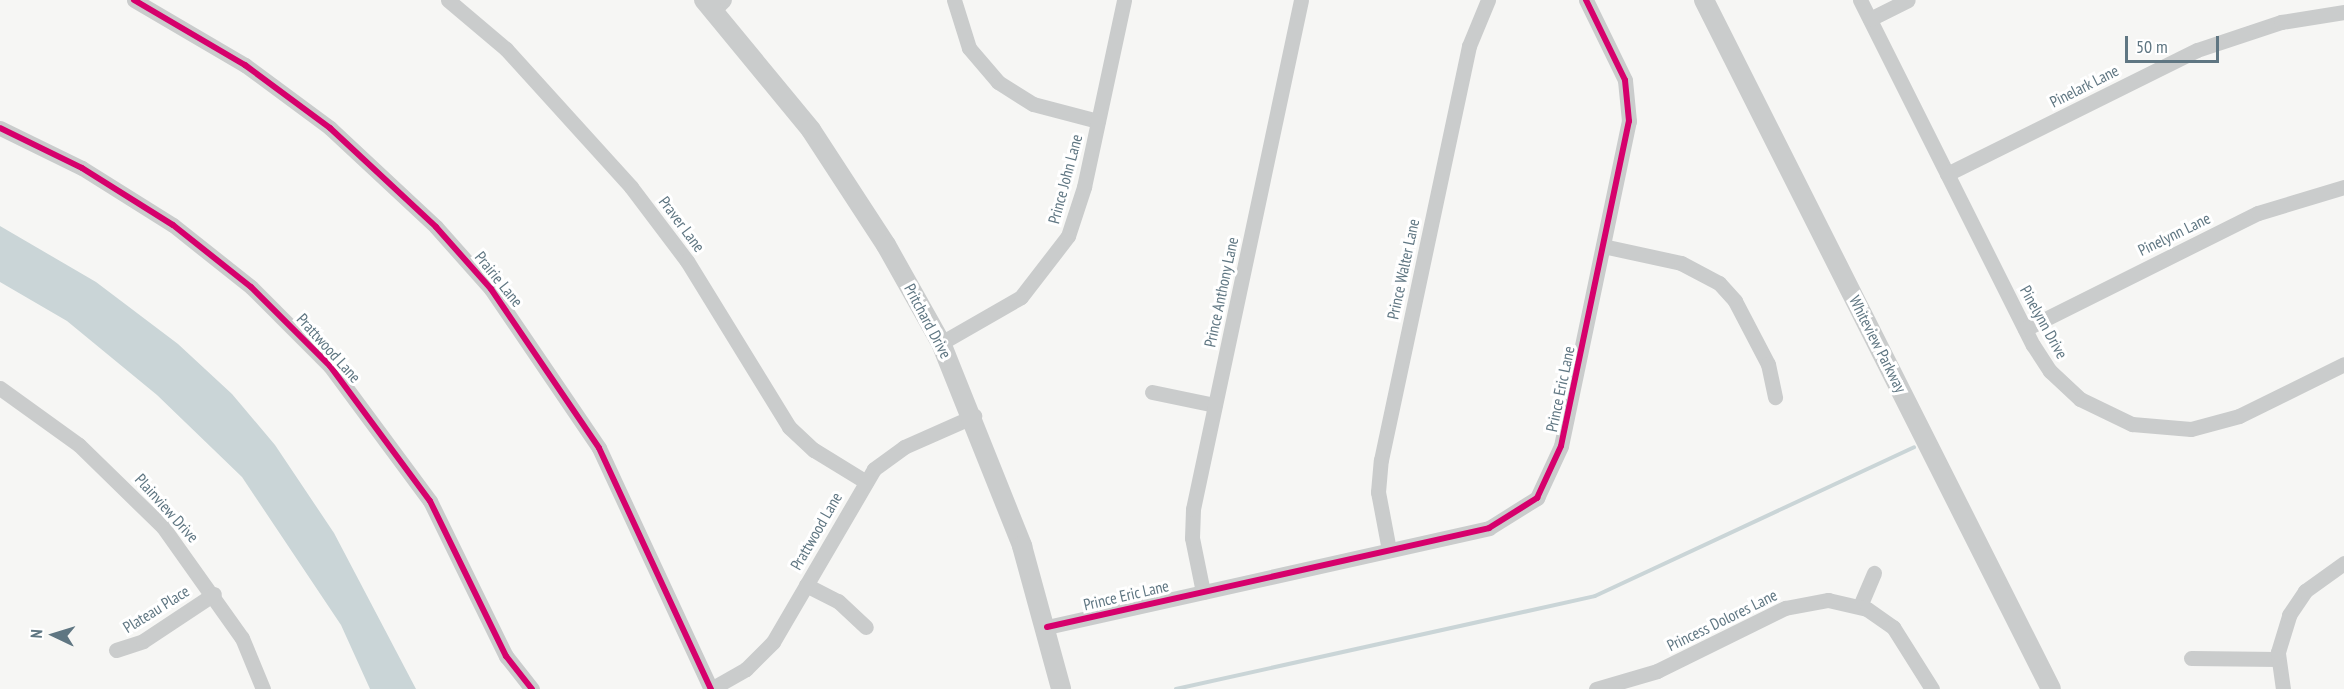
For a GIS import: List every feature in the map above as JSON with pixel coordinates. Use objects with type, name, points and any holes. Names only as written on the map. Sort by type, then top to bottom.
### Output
[{"type":"street","name":"Prairie Lane","points":[[134,0],[245,65],[330,128],[436,226],[491,289],[599,448],[711,689]]},
{"type":"street","name":"Praver Lane","points":[[448,0],[506,49],[631,187],[687,261],[789,427],[813,450],[866,482]]},
{"type":"street","points":[[954,0],[969,48],[998,82],[1033,104],[1098,120]]},
{"type":"street","name":"Prince John Lane","points":[[941,343],[1012,304],[1052,263],[1077,215],[1124,0]]},
{"type":"street","name":"Prince Anthony Lane","points":[[1203,592],[1192,520],[1301,0]]},
{"type":"street","name":"Prince Walter Lane","points":[[1389,550],[1378,492],[1381,460],[1469,46],[1488,0]]},
{"type":"street","name":"Prince Eric Lane","points":[[1047,627],[1497,526],[1544,490],[1562,446],[1630,103],[1619,64],[1586,0]]},
{"type":"street","name":"Whiteview Parkway","points":[[1704,0],[2051,689]]},
{"type":"street","name":"Pinelynn Drive","points":[[1860,0],[2025,328],[2050,371],[2080,399],[2115,419],[2152,428],[2220,423],[2344,364]]},
{"type":"street","points":[[1870,19],[1908,0]]},
{"type":"street","name":"Pritchard Drive","points":[[714,3],[811,130],[886,245],[941,343],[974,416],[1047,627],[1061,689]]},
{"type":"street","name":"Pinelark Lane","points":[[1947,174],[2197,50],[2272,24],[2344,12]]},
{"type":"street","name":"Prattwood Lane","points":[[0,128],[82,168],[173,225],[250,287],[323,359],[430,501],[506,656],[532,689]]},
{"type":"street","name":"Pinelynn Lane","points":[[2025,328],[2264,210],[2344,187]]},
{"type":"street","points":[[1603,246],[1681,263],[1719,283],[1735,301],[1768,364],[1775,397]]},
{"type":"street","name":"Plainview Drive","points":[[0,388],[51,423],[122,484],[214,594],[249,651],[263,689]]},
{"type":"street","points":[[1152,392],[1215,405]]},
{"type":"street","name":"Prattwood Lane","points":[[711,689],[746,669],[769,646],[866,482],[892,454],[974,416]]},
{"type":"street","points":[[2283,689],[2278,659],[2297,602],[2344,563]]},
{"type":"street","points":[[1860,606],[1874,573]]},
{"type":"street","points":[[806,585],[837,601],[866,627]]},
{"type":"street","name":"Plateau Place","points":[[116,650],[143,641],[214,594]]},
{"type":"street","name":"Princess Dolores Lane","points":[[1596,689],[1657,671],[1794,605],[1828,600],[1860,606],[1899,633],[1932,689]]},
{"type":"street","points":[[2191,658],[2278,659]]},
{"type":"shaded area","points":[[0,226],[96,282],[178,344],[232,394],[275,445],[334,533],[416,689],[370,689],[341,625],[242,477],[157,395],[67,321],[0,282]]},
{"type":"waterway","points":[[1176,689],[1595,596],[1914,447]]},
{"type":"cycle path","points":[[134,0],[245,65],[330,128],[436,227],[491,289],[599,448],[711,689]]},
{"type":"cycle path","points":[[1047,627],[1489,528],[1537,498],[1561,446],[1629,121],[1625,80],[1586,0]]},
{"type":"cycle path","points":[[0,128],[82,168],[173,225],[251,287],[330,366],[430,501],[506,656],[532,689]]}]
